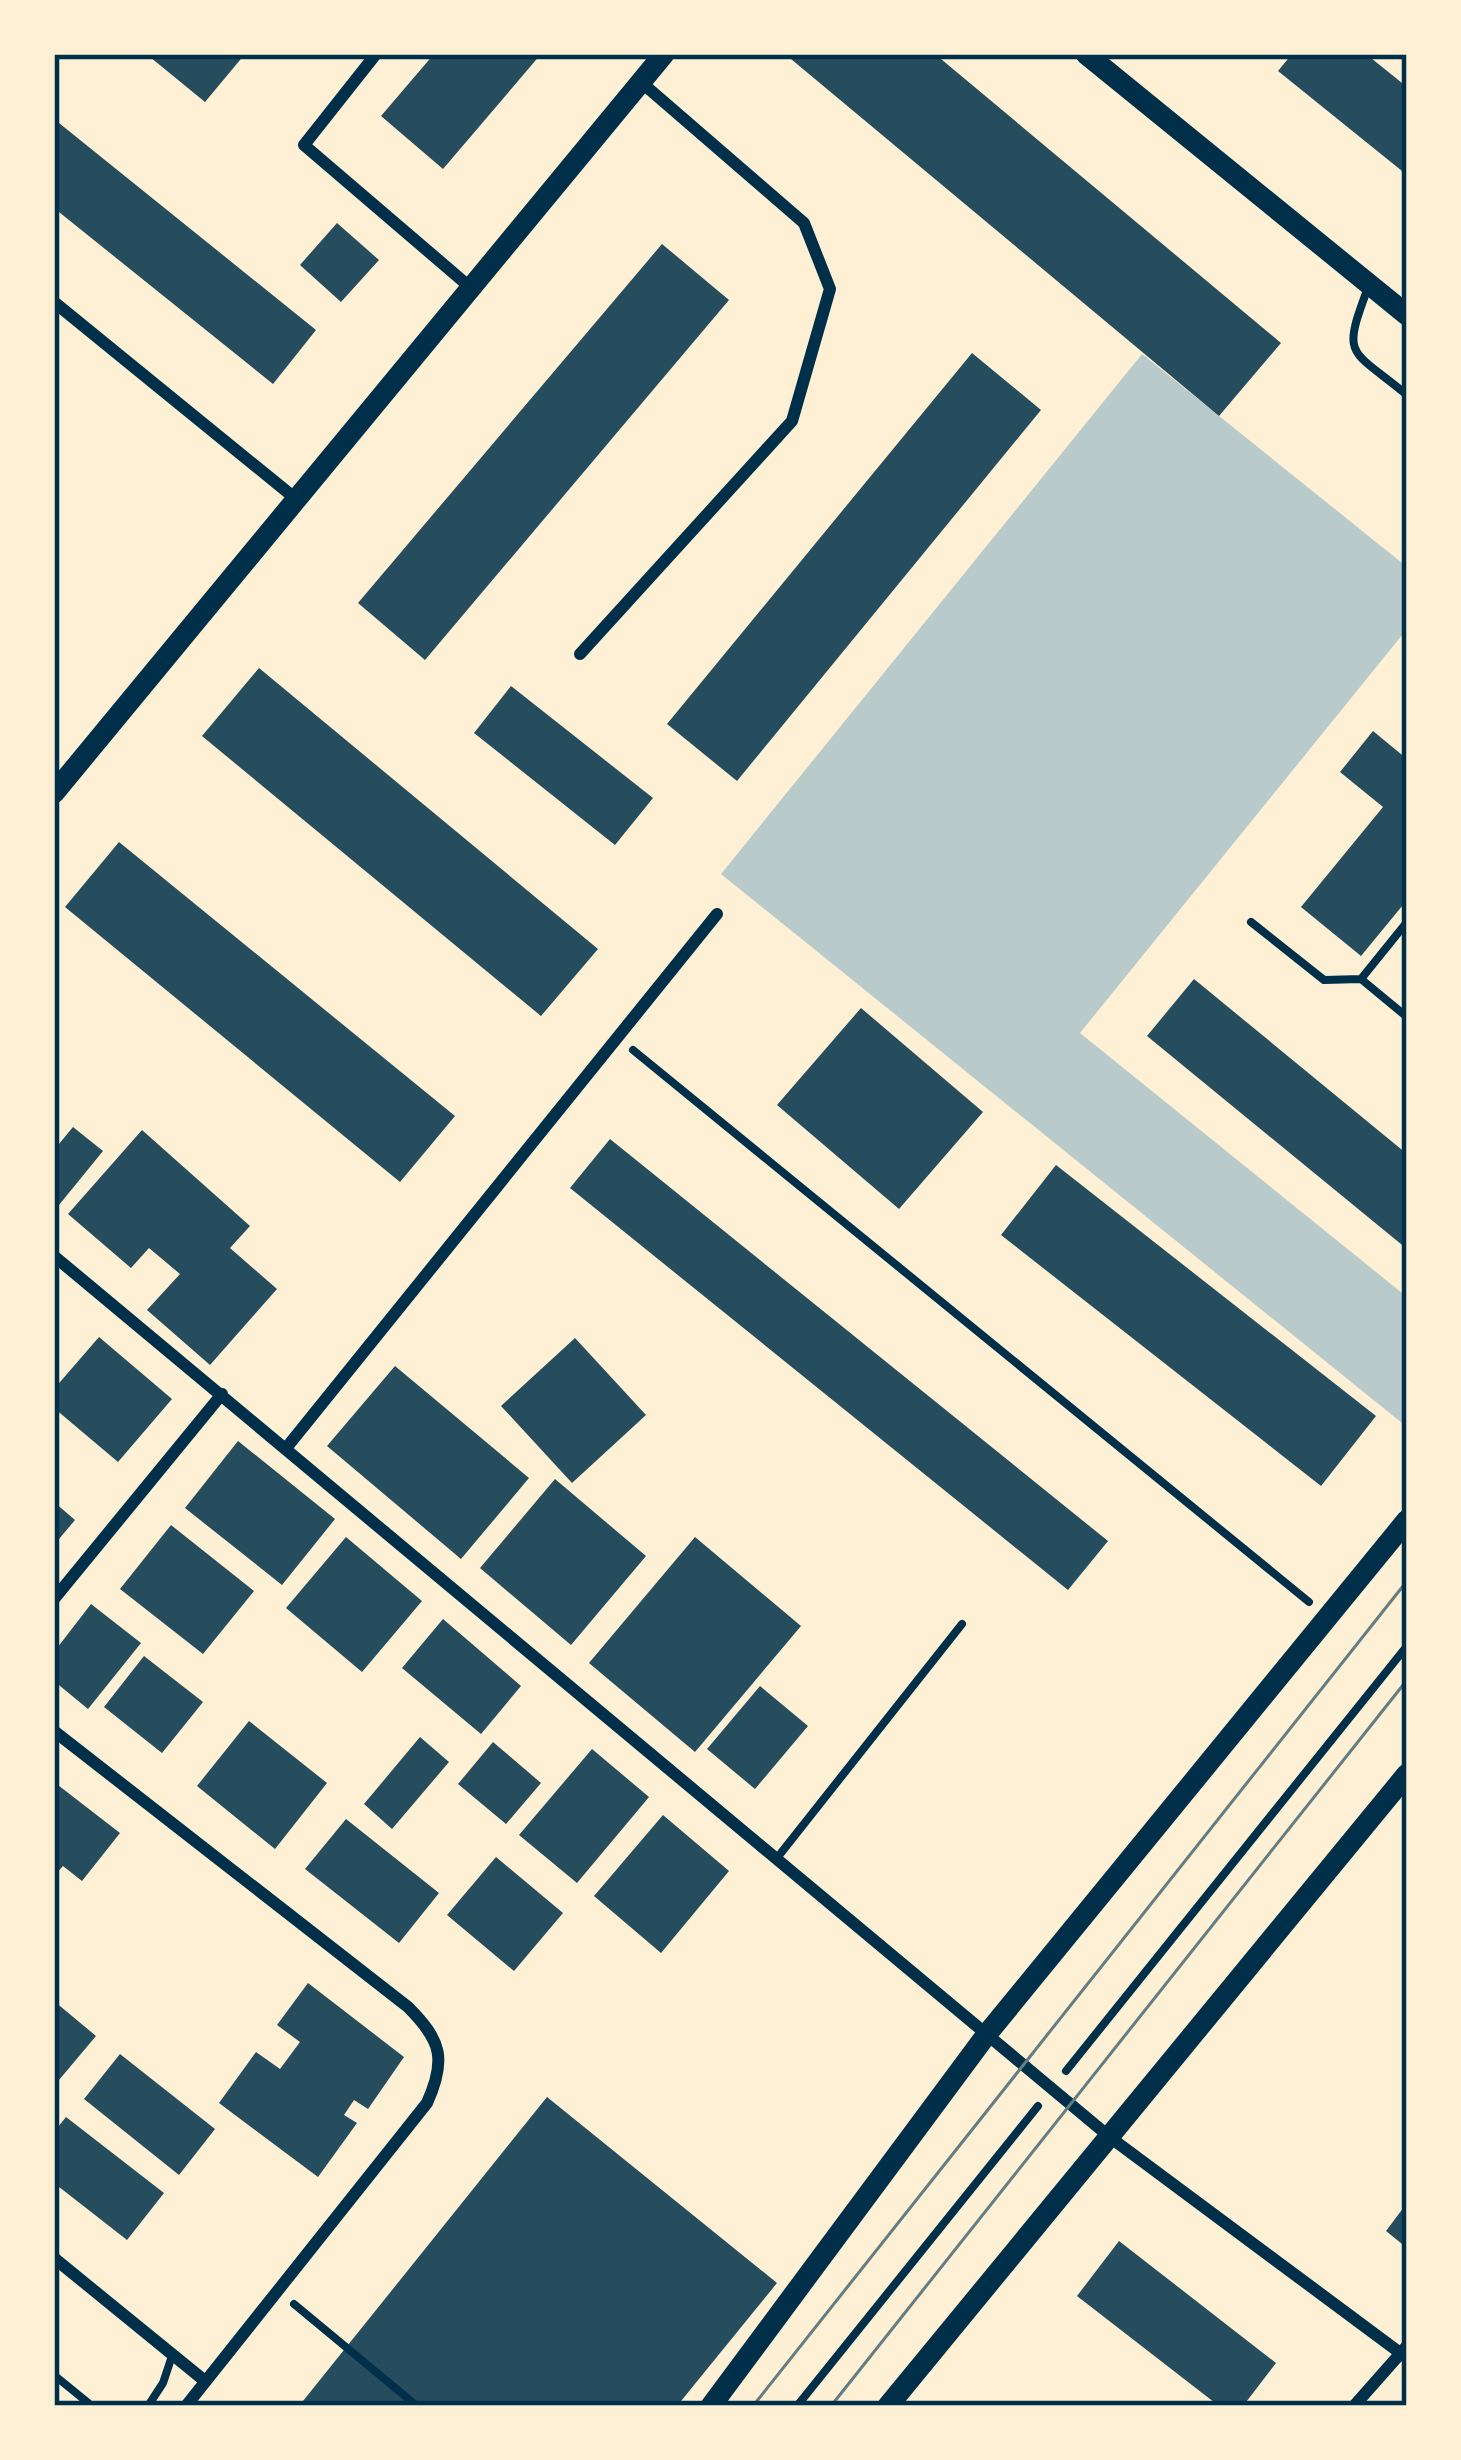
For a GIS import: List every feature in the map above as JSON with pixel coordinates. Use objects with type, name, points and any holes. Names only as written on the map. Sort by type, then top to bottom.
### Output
[{"type":"street","points":[[376,54],[304,146],[471,288]]},
{"type":"street","points":[[54,793],[664,54]]},
{"type":"street","points":[[1086,54],[1407,315]]},
{"type":"street","points":[[580,654],[792,421],[830,289],[804,223],[640,82]]},
{"type":"street","points":[[54,302],[296,499]]},
{"type":"street","points":[[287,1448],[717,914]]},
{"type":"street","points":[[54,1256],[1111,2138],[1405,2352],[1354,2406]]},
{"type":"street","points":[[54,1599],[222,1394]]},
{"type":"street","points":[[711,2406],[987,2034],[1407,1520]]},
{"type":"street","points":[[54,1731],[408,2007],[429,2028],[440,2054],[438,2080],[427,2103],[185,2406]]},
{"type":"street","points":[[888,2406],[1407,1774]]},
{"type":"street","points":[[54,2258],[205,2381]]},
{"type":"lane","points":[[1369,284],[1351,345],[1407,395]]},
{"type":"lane","points":[[1251,922],[1324,980],[1361,979],[1407,1017]]},
{"type":"lane","points":[[1361,979],[1407,922]]},
{"type":"lane","points":[[776,1859],[962,1624]]},
{"type":"lane","points":[[148,2406],[163,2383],[172,2354]]},
{"type":"lane","points":[[54,2375],[92,2406]]},
{"type":"path","points":[[617,1037],[1327,1617]]},
{"type":"path","points":[[796,2406],[1407,1646]]},
{"type":"path","points":[[278,2290],[417,2406]]},
{"type":"shaded area","points":[[1142,354],[1407,567],[1407,629],[1080,1033],[1407,1297],[1407,1427],[721,874]]},
{"type":"building","points":[[152,54],[245,54],[205,102]]},
{"type":"building","points":[[434,54],[541,54],[443,169],[381,116]]},
{"type":"building","points":[[785,54],[935,54],[1281,343],[1219,416]]},
{"type":"building","points":[[1292,54],[1366,54],[1407,87],[1407,175],[1278,71]]},
{"type":"building","points":[[54,119],[316,330],[273,384],[54,208]]},
{"type":"building","points":[[337,223],[379,260],[341,302],[300,265]]},
{"type":"building","points":[[662,244],[729,300],[425,660],[358,603]]},
{"type":"building","points":[[972,353],[1041,410],[737,781],[667,724]]},
{"type":"building","points":[[259,668],[598,949],[541,1016],[202,736]]},
{"type":"building","points":[[511,686],[653,798],[615,845],[474,733]]},
{"type":"building","points":[[1373,731],[1407,759],[1407,900],[1361,956],[1301,907],[1383,807],[1340,772]]},
{"type":"building","points":[[119,842],[455,1116],[400,1182],[65,907]]},
{"type":"building","points":[[1194,979],[1407,1154],[1407,1249],[1147,1036]]},
{"type":"building","points":[[861,1008],[983,1112],[899,1209],[777,1105]]},
{"type":"building","points":[[73,1127],[103,1151],[59,1205],[54,1201],[54,1150]]},
{"type":"building","points":[[142,1130],[250,1226],[230,1248],[277,1289],[210,1365],[147,1310],[180,1274],[149,1248],[131,1268],[68,1214]]},
{"type":"building","points":[[610,1139],[1108,1541],[1068,1590],[570,1188]]},
{"type":"building","points":[[1056,1165],[1376,1416],[1321,1486],[1001,1235]]},
{"type":"building","points":[[99,1337],[172,1399],[118,1462],[54,1408],[54,1389]]},
{"type":"building","points":[[575,1338],[646,1415],[572,1483],[501,1406]]},
{"type":"building","points":[[395,1366],[529,1478],[461,1559],[327,1446]]},
{"type":"building","points":[[238,1441],[335,1519],[282,1585],[185,1508]]},
{"type":"building","points":[[555,1479],[646,1556],[571,1645],[480,1568]]},
{"type":"building","points":[[54,1502],[75,1520],[54,1545]]},
{"type":"building","points":[[171,1525],[254,1591],[203,1654],[120,1589]]},
{"type":"building","points":[[346,1537],[422,1601],[362,1672],[286,1608]]},
{"type":"building","points":[[695,1537],[801,1626],[695,1752],[589,1663]]},
{"type":"building","points":[[91,1604],[141,1643],[88,1709],[54,1681],[54,1652]]},
{"type":"building","points":[[443,1619],[521,1686],[481,1734],[402,1668]]},
{"type":"building","points":[[144,1656],[203,1702],[162,1753],[104,1707]]},
{"type":"building","points":[[760,1686],[808,1726],[755,1789],[707,1749]]},
{"type":"building","points":[[249,1721],[327,1783],[275,1849],[197,1786]]},
{"type":"building","points":[[420,1737],[449,1762],[392,1829],[364,1804]]},
{"type":"building","points":[[493,1742],[541,1783],[506,1824],[458,1784]]},
{"type":"building","points":[[592,1749],[649,1797],[577,1883],[519,1835]]},
{"type":"building","points":[[54,1782],[120,1833],[82,1881],[63,1866],[54,1876]]},
{"type":"building","points":[[663,1815],[729,1871],[661,1953],[594,1896]]},
{"type":"building","points":[[346,1819],[439,1893],[399,1943],[305,1869]]},
{"type":"building","points":[[496,1857],[563,1913],[514,1971],[447,1915]]},
{"type":"building","points":[[308,1983],[404,2057],[368,2109],[354,2100],[344,2115],[357,2123],[318,2177],[219,2103],[256,2052],[280,2069],[300,2042],[277,2025]]},
{"type":"building","points":[[54,2001],[96,2036],[59,2080],[54,2076]]},
{"type":"building","points":[[120,2054],[215,2129],[179,2175],[84,2099]]},
{"type":"building","points":[[547,2097],[777,2283],[677,2406],[299,2406]]},
{"type":"building","points":[[66,2117],[164,2193],[127,2240],[54,2183],[54,2132]]},
{"type":"building","points":[[1407,2203],[1407,2248],[1386,2231]]},
{"type":"building","points":[[1119,2241],[1276,2363],[1243,2406],[1219,2406],[1077,2296]]},
{"type":"tram line","points":[[753,2406],[1407,1581]]},
{"type":"tram line","points":[[831,2406],[1407,1680]]}]
